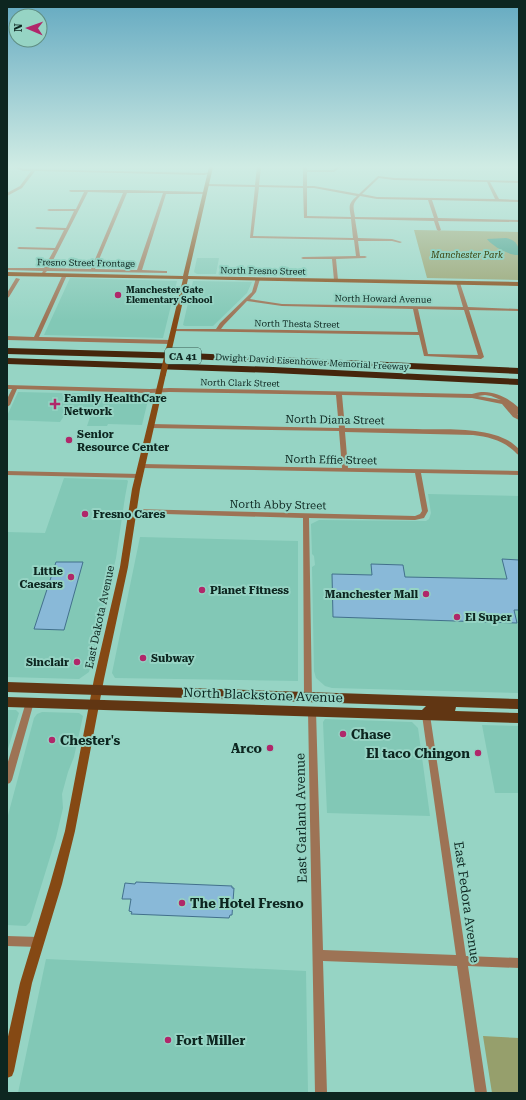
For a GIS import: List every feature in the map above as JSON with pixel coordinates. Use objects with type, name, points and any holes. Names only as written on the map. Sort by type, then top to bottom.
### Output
[{"type":"highway","name":"Dwight David Eisenhower Memorial Freeway","points":[[7,351],[173,356],[519,371]]},
{"type":"highway","name":"Dwight David Eisenhower Memorial Freeway","points":[[7,361],[273,370],[519,382]]},
{"type":"highway","points":[[360,364],[519,367]]},
{"type":"highway","points":[[358,375],[519,391]]},
{"type":"main road","name":"North Blackstone Avenue","points":[[7,687],[519,704]]},
{"type":"main road","points":[[254,709],[262,704],[302,704],[308,697]]},
{"type":"main road","points":[[312,711],[314,707],[321,704],[356,705],[393,700]]},
{"type":"main road","name":"North Blackstone Avenue","points":[[7,702],[519,718]]},
{"type":"main road","points":[[426,715],[426,712],[433,708],[467,708],[506,703]]},
{"type":"street","points":[[44,272],[73,218]]},
{"type":"street","points":[[92,271],[114,218]]},
{"type":"street","points":[[138,272],[156,218]]},
{"type":"street","name":"East Dakota Avenue","points":[[7,1071],[26,983],[67,844],[124,567],[132,511],[158,391],[199,218]]},
{"type":"street","points":[[253,218],[251,237],[392,240],[400,242]]},
{"type":"street","points":[[353,218],[358,257]]},
{"type":"street","points":[[367,218],[519,221]]},
{"type":"street","points":[[436,220],[439,230]]},
{"type":"street","points":[[36,228],[67,229]]},
{"type":"street","points":[[19,248],[57,249]]},
{"type":"street","points":[[303,258],[365,257]]},
{"type":"street","points":[[334,258],[336,280]]},
{"type":"street","name":"Fresno Street Frontage","points":[[7,269],[44,272],[164,272]]},
{"type":"street","name":"North Fresno Street","points":[[7,274],[44,272],[65,275],[519,284]]},
{"type":"street","points":[[36,338],[65,275]]},
{"type":"street","points":[[7,297],[18,279]]},
{"type":"street","points":[[218,330],[222,324],[254,292],[258,279]]},
{"type":"street","points":[[415,308],[426,355],[481,357],[458,283]]},
{"type":"street","name":"North Howard Avenue","points":[[247,300],[282,305],[518,310]]},
{"type":"street","points":[[518,310],[519,315]]},
{"type":"street","name":"North Thesta Street","points":[[173,330],[421,334]]},
{"type":"street","points":[[7,338],[170,342]]},
{"type":"street","name":"North Clark Street","points":[[7,387],[339,394],[473,396],[476,394],[497,399],[519,417]]},
{"type":"street","points":[[7,405],[15,388]]},
{"type":"street","points":[[339,394],[345,470]]},
{"type":"street","name":"North Diana Street","points":[[151,426],[476,433],[502,440],[518,450]]},
{"type":"street","name":"North Effie Street","points":[[142,466],[519,473]]},
{"type":"street","name":"North Abby Street","points":[[132,511],[415,518],[422,516],[425,511],[418,472]]},
{"type":"street","points":[[7,473],[140,476]]},
{"type":"street","points":[[306,515],[308,697]]},
{"type":"street","points":[[7,780],[30,702]]},
{"type":"street","name":"East Garland Avenue","points":[[312,711],[321,1093]]},
{"type":"street","name":"East Fedora Avenue","points":[[426,715],[481,1093]]},
{"type":"street","points":[[7,941],[38,942]]},
{"type":"street","points":[[317,955],[519,962]]},
{"type":"shaded area","points":[[506,238],[515,242],[519,255],[511,254],[502,250],[493,245],[487,239]]},
{"type":"shaded area","points":[[197,258],[219,258],[216,274],[197,274],[194,272]]},
{"type":"shaded area","name":"Manchester Gate Elementary School","points":[[70,278],[177,281],[163,338],[44,335]]},
{"type":"shaded area","points":[[193,281],[252,282],[247,293],[213,326],[185,326],[183,325]]},
{"type":"shaded area","points":[[18,392],[149,396],[142,425],[108,424],[107,426],[87,426],[91,414],[66,413],[60,422],[7,420],[7,416]]},
{"type":"shaded area","points":[[64,478],[128,481],[116,558],[89,672],[79,679],[7,677],[7,532],[45,533]]},
{"type":"shaded area","points":[[428,494],[519,496],[519,693],[332,688],[325,686],[316,678],[314,671],[312,567],[315,565],[314,556],[312,554],[311,524],[319,520],[426,521],[429,519],[431,513]]},
{"type":"shaded area","points":[[140,537],[298,541],[298,681],[115,678],[112,673]]},
{"type":"shaded area","points":[[7,710],[16,710],[19,713],[7,752]]},
{"type":"shaded area","points":[[42,712],[79,713],[83,716],[74,757],[62,794],[63,808],[56,838],[30,922],[26,926],[7,925],[7,819],[34,718],[37,714]]},
{"type":"shaded area","points":[[325,719],[412,722],[418,728],[430,816],[327,813],[323,722]]},
{"type":"shaded area","points":[[482,725],[519,726],[519,793],[495,793]]},
{"type":"shaded area","name":"Fort Miller","points":[[46,959],[306,971],[308,1093],[18,1093]]},
{"type":"green space","name":"Manchester Park","points":[[414,230],[519,232],[519,280],[427,278]]},
{"type":"green space","points":[[483,1036],[519,1038],[519,1093],[492,1093]]},
{"type":"building","name":"Manchester Mall","points":[[502,559],[519,560],[519,610],[514,610],[517,623],[333,617],[332,574],[372,575],[371,564],[403,565],[405,577],[507,579]]},
{"type":"building","points":[[56,562],[83,562],[64,630],[34,629]]},
{"type":"building","name":"The Hotel Fresno","points":[[136,882],[232,886],[232,888],[234,888],[232,915],[230,915],[229,918],[131,914],[132,912],[129,911],[131,899],[122,899],[125,883],[135,884]]},
{"type":"place","name":"Manchester Gate Elementary School","points":[[118,295]]},
{"type":"place","name":"Family HealthCare Network","points":[[55,404]]},
{"type":"place","name":"Senior Resource Center","points":[[69,440]]},
{"type":"place","name":"Fresno Cares","points":[[85,514]]},
{"type":"place","name":"Little Caesars","points":[[71,577]]},
{"type":"place","name":"Planet Fitness","points":[[202,590]]},
{"type":"place","name":"Manchester Mall","points":[[426,594]]},
{"type":"place","name":"El Super","points":[[457,617]]},
{"type":"place","name":"Subway","points":[[143,658]]},
{"type":"place","name":"Sinclair","points":[[77,662]]},
{"type":"place","name":"Chase","points":[[343,734]]},
{"type":"place","name":"Chester's","points":[[52,740]]},
{"type":"place","name":"Arco","points":[[270,748]]},
{"type":"place","name":"El taco Chingon","points":[[478,753]]},
{"type":"place","name":"The Hotel Fresno","points":[[182,903]]},
{"type":"place","name":"Fort Miller","points":[[168,1040]]}]
